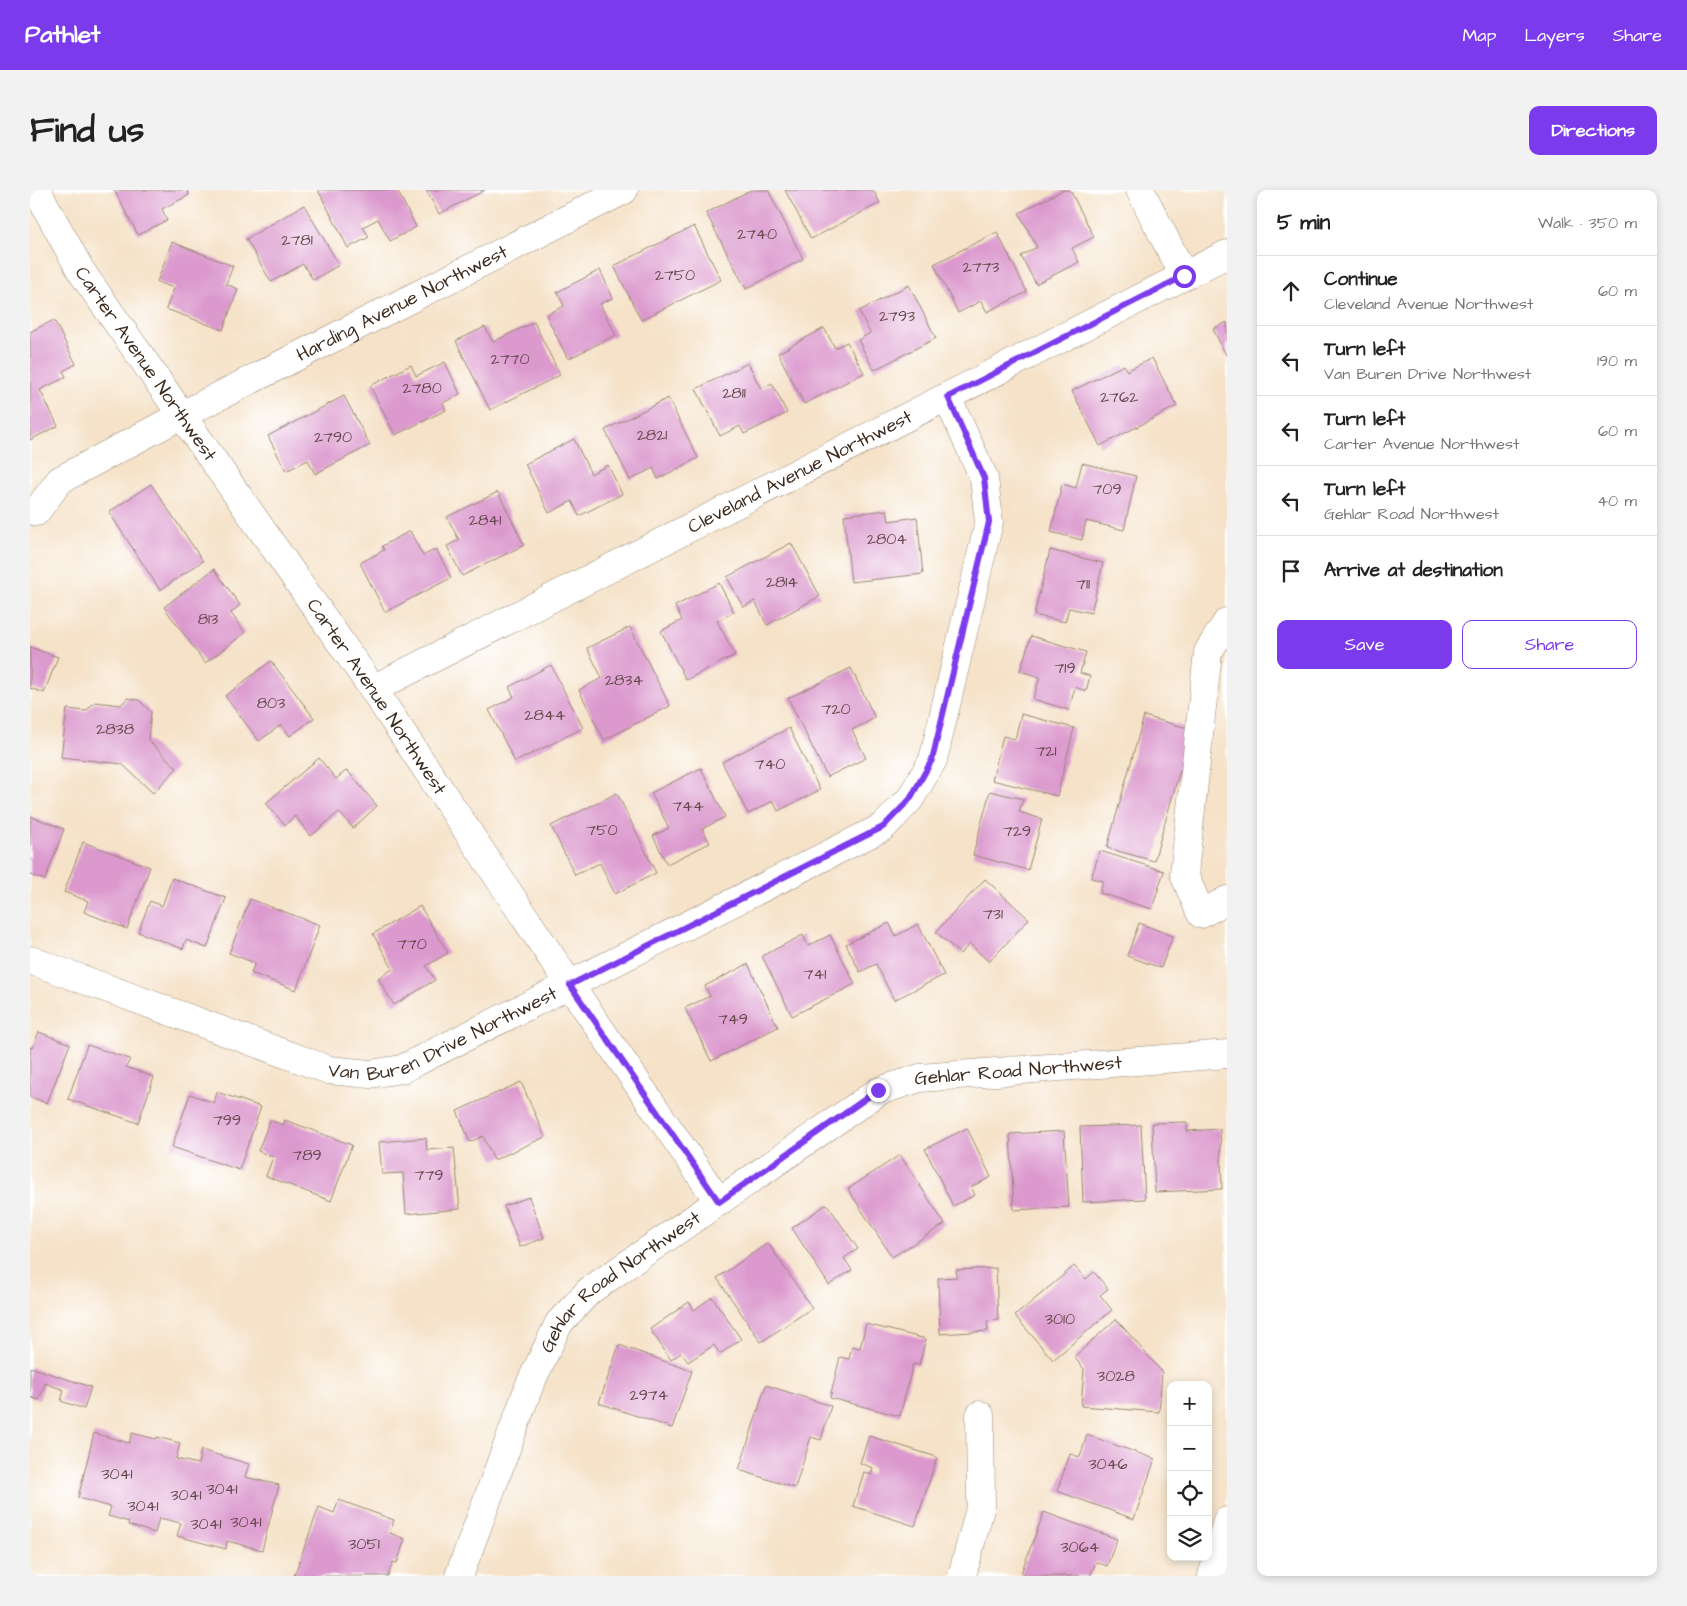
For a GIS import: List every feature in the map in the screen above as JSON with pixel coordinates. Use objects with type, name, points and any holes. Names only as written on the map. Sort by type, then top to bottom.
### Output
[{"type":"street","name":"Carter Avenue Northwest","points":[[38,190],[81,271],[180,416],[372,689],[570,985],[719,1202]]},
{"type":"street","name":"Harding Avenue Northwest","points":[[36,512],[60,480],[180,416],[624,190]]},
{"type":"street","points":[[1140,190],[1184,276]]},
{"type":"street","name":"Cleveland Avenue Northwest","points":[[372,689],[1227,254]]},
{"type":"street","name":"Van Buren Drive Northwest","points":[[30,960],[329,1070],[370,1074],[402,1069],[883,827],[910,799],[932,760],[989,522],[984,478],[948,397]]},
{"type":"street","points":[[1227,622],[1208,652],[1184,874],[1201,914],[1227,900]]},
{"type":"street","name":"Gehlar Road Northwest","points":[[459,1576],[530,1384],[559,1323],[589,1291],[878,1090],[920,1078],[1227,1054]]},
{"type":"street","points":[[962,1576],[981,1505],[980,1414]]},
{"type":"street","points":[[1212,1576],[1227,1521]]},
{"type":"building","points":[[114,190],[187,190],[189,195],[162,209],[167,220],[138,235]]},
{"type":"building","points":[[318,190],[397,190],[416,227],[390,241],[378,219],[363,227],[369,237],[348,248]]},
{"type":"building","points":[[426,190],[485,190],[439,214]]},
{"type":"building","points":[[751,190],[768,190],[803,259],[746,289],[706,213]]},
{"type":"building","points":[[785,190],[873,190],[880,203],[811,239]]},
{"type":"building","points":[[1063,190],[1070,190],[1094,237],[1072,248],[1079,262],[1036,284],[1021,256],[1037,247],[1019,213]]},
{"type":"building","points":[[304,205],[339,265],[313,280],[303,264],[271,282],[246,239]]},
{"type":"building","points":[[694,226],[721,280],[641,320],[614,266]]},
{"type":"building","points":[[997,232],[1027,292],[987,312],[981,301],[958,313],[934,264]]},
{"type":"building","points":[[172,242],[233,266],[226,284],[238,289],[223,330],[166,309],[174,288],[157,282]]},
{"type":"building","points":[[600,270],[613,298],[600,304],[616,335],[568,359],[546,315],[564,306],[557,292]]},
{"type":"building","points":[[909,285],[936,338],[874,370],[858,340],[870,333],[859,311]]},
{"type":"building","points":[[54,320],[76,364],[63,371],[66,377],[40,390],[58,426],[30,440],[30,332]]},
{"type":"building","points":[[534,322],[560,375],[490,410],[456,341],[485,327],[493,342]]},
{"type":"building","points":[[1227,322],[1227,357],[1213,329]]},
{"type":"building","points":[[824,328],[835,348],[847,342],[864,373],[804,404],[778,353]]},
{"type":"building","points":[[1152,358],[1177,406],[1100,446],[1072,391],[1124,365],[1127,371]]},
{"type":"building","points":[[445,362],[460,394],[443,403],[446,410],[395,435],[370,386],[411,365],[416,376]]},
{"type":"building","points":[[748,363],[761,389],[772,383],[787,413],[744,434],[740,426],[720,436],[696,389]]},
{"type":"building","points":[[344,396],[370,445],[315,474],[308,460],[286,471],[268,436]]},
{"type":"building","points":[[668,398],[698,458],[658,479],[653,468],[630,480],[605,430]]},
{"type":"building","points":[[574,439],[591,474],[608,465],[622,494],[579,516],[572,501],[549,513],[525,464]]},
{"type":"building","points":[[1082,463],[1136,476],[1124,530],[1086,521],[1082,540],[1051,532],[1062,484],[1076,488]]},
{"type":"building","points":[[151,484],[203,561],[160,590],[109,512]]},
{"type":"building","points":[[498,492],[524,545],[462,576],[447,546],[459,540],[447,517]]},
{"type":"building","points":[[887,510],[889,521],[917,517],[923,574],[851,582],[844,515]]},
{"type":"building","points":[[410,531],[423,556],[436,549],[451,578],[385,612],[360,563],[384,550],[382,546]]},
{"type":"building","points":[[791,543],[820,596],[767,625],[755,601],[743,607],[727,577]]},
{"type":"building","points":[[1050,550],[1103,563],[1091,613],[1069,608],[1065,622],[1034,615]]},
{"type":"building","points":[[214,569],[240,605],[231,613],[245,633],[205,663],[164,607]]},
{"type":"building","points":[[719,583],[734,612],[717,621],[735,655],[686,680],[661,631],[682,620],[675,606]]},
{"type":"building","points":[[630,627],[670,706],[604,740],[579,690],[602,678],[587,648]]},
{"type":"building","points":[[1031,636],[1086,652],[1080,673],[1090,676],[1086,691],[1075,687],[1069,710],[1033,699],[1040,677],[1020,671]]},
{"type":"building","points":[[30,647],[58,657],[44,693],[30,688]]},
{"type":"building","points":[[271,661],[314,718],[290,736],[281,725],[259,741],[225,696]]},
{"type":"building","points":[[551,665],[583,728],[515,762],[489,710],[514,697],[509,687]]},
{"type":"building","points":[[851,668],[875,718],[852,730],[866,758],[827,777],[788,698]]},
{"type":"building","points":[[127,698],[139,700],[151,712],[148,740],[177,768],[153,793],[122,764],[61,757],[67,709],[86,711],[95,702],[121,705]]},
{"type":"building","points":[[1021,714],[1074,728],[1057,796],[992,780],[1003,736],[1015,739]]},
{"type":"building","points":[[1144,716],[1191,729],[1190,773],[1180,770],[1154,861],[1107,848]]},
{"type":"building","points":[[789,728],[820,790],[778,811],[773,801],[748,814],[722,762]]},
{"type":"building","points":[[319,758],[336,779],[347,770],[377,806],[353,828],[339,812],[311,836],[295,816],[285,825],[266,803]]},
{"type":"building","points":[[701,768],[725,817],[702,829],[710,843],[667,864],[653,836],[669,828],[651,793]]},
{"type":"building","points":[[990,791],[1023,799],[1019,812],[1042,819],[1028,870],[973,855]]},
{"type":"building","points":[[617,793],[656,873],[615,894],[600,863],[575,875],[551,826]]},
{"type":"building","points":[[30,816],[64,829],[45,880],[30,875]]},
{"type":"building","points":[[83,842],[150,867],[127,929],[84,912],[88,901],[64,892]]},
{"type":"building","points":[[1100,851],[1164,871],[1152,909],[1100,893],[1103,881],[1091,878]]},
{"type":"building","points":[[172,878],[226,898],[207,948],[186,940],[183,949],[138,932],[150,901],[162,906]]},
{"type":"building","points":[[985,879],[1029,919],[989,962],[970,944],[960,954],[936,932]]},
{"type":"building","points":[[250,899],[320,925],[296,990],[251,973],[255,963],[229,953]]},
{"type":"building","points":[[420,906],[448,953],[426,966],[435,980],[394,1005],[378,978],[393,969],[373,934]]},
{"type":"building","points":[[889,923],[896,936],[918,924],[944,975],[894,1000],[876,964],[860,972],[846,944]]},
{"type":"building","points":[[1139,923],[1173,936],[1161,968],[1127,956]]},
{"type":"building","points":[[803,935],[808,946],[830,935],[855,984],[792,1016],[762,956]]},
{"type":"building","points":[[748,964],[778,1027],[711,1061],[685,1008],[710,996],[705,986]]},
{"type":"building","points":[[39,1032],[70,1044],[47,1103],[30,1097],[30,1047],[32,1048]]},
{"type":"building","points":[[87,1045],[130,1059],[126,1067],[154,1077],[138,1123],[68,1099]]},
{"type":"building","points":[[521,1082],[545,1137],[494,1160],[483,1136],[470,1142],[457,1111]]},
{"type":"building","points":[[217,1092],[261,1107],[239,1170],[172,1147],[190,1094],[214,1103]]},
{"type":"building","points":[[270,1120],[283,1125],[285,1120],[352,1145],[331,1201],[266,1176],[273,1157],[258,1151]]},
{"type":"building","points":[[1187,1122],[1187,1131],[1220,1129],[1222,1189],[1155,1192],[1152,1123]]},
{"type":"building","points":[[1141,1125],[1145,1199],[1083,1202],[1080,1127]]},
{"type":"building","points":[[967,1128],[991,1177],[971,1187],[975,1195],[953,1206],[925,1149]]},
{"type":"building","points":[[1064,1131],[1069,1207],[1014,1210],[1010,1134]]},
{"type":"building","points":[[426,1138],[427,1150],[454,1148],[460,1209],[406,1214],[403,1173],[382,1174],[379,1142]]},
{"type":"building","points":[[900,1155],[945,1224],[892,1257],[848,1189]]},
{"type":"building","points":[[529,1197],[544,1238],[520,1247],[504,1206]]},
{"type":"building","points":[[827,1204],[858,1249],[844,1258],[852,1270],[829,1285],[792,1228]]},
{"type":"building","points":[[768,1243],[812,1308],[761,1342],[717,1278]]},
{"type":"building","points":[[1074,1266],[1086,1279],[1094,1272],[1108,1289],[1100,1295],[1112,1310],[1053,1360],[1015,1316]]},
{"type":"building","points":[[996,1268],[998,1320],[987,1321],[988,1331],[940,1334],[938,1278],[957,1277],[956,1270]]},
{"type":"building","points":[[712,1297],[741,1339],[720,1354],[714,1345],[688,1362],[681,1353],[671,1360],[650,1329],[689,1302],[694,1310]]},
{"type":"building","points":[[1116,1319],[1162,1372],[1159,1412],[1081,1406],[1084,1369],[1074,1357]]},
{"type":"building","points":[[866,1324],[926,1339],[919,1365],[913,1364],[900,1416],[830,1398],[840,1357],[849,1359],[852,1346],[860,1348]]},
{"type":"building","points":[[619,1345],[692,1371],[672,1428],[599,1403]]},
{"type":"building","points":[[30,1367],[91,1387],[84,1409],[61,1401],[64,1390],[45,1383],[39,1400],[30,1397]]},
{"type":"building","points":[[766,1385],[831,1406],[821,1440],[811,1437],[795,1488],[739,1470]]},
{"type":"building","points":[[94,1433],[129,1443],[132,1433],[180,1443],[176,1459],[198,1464],[201,1450],[249,1464],[245,1477],[279,1485],[262,1550],[227,1541],[226,1549],[177,1536],[181,1523],[159,1518],[155,1533],[128,1525],[129,1522],[108,1516],[111,1507],[78,1498]]},
{"type":"building","points":[[1087,1435],[1155,1459],[1134,1519],[1057,1491],[1070,1454],[1080,1457]]},
{"type":"building","points":[[869,1436],[937,1457],[915,1526],[853,1506],[864,1472],[871,1475],[873,1468],[860,1463]]},
{"type":"building","points":[[339,1500],[394,1520],[390,1533],[405,1539],[397,1563],[393,1562],[388,1576],[294,1576],[319,1507],[334,1513]]},
{"type":"building","points":[[1044,1512],[1117,1539],[1107,1566],[1096,1562],[1090,1576],[1029,1576],[1021,1573]]},
{"type":"route","points":[[878,1090],[719,1202],[570,985],[883,827],[910,799],[932,760],[989,522],[984,478],[948,397],[1184,276]]}]
